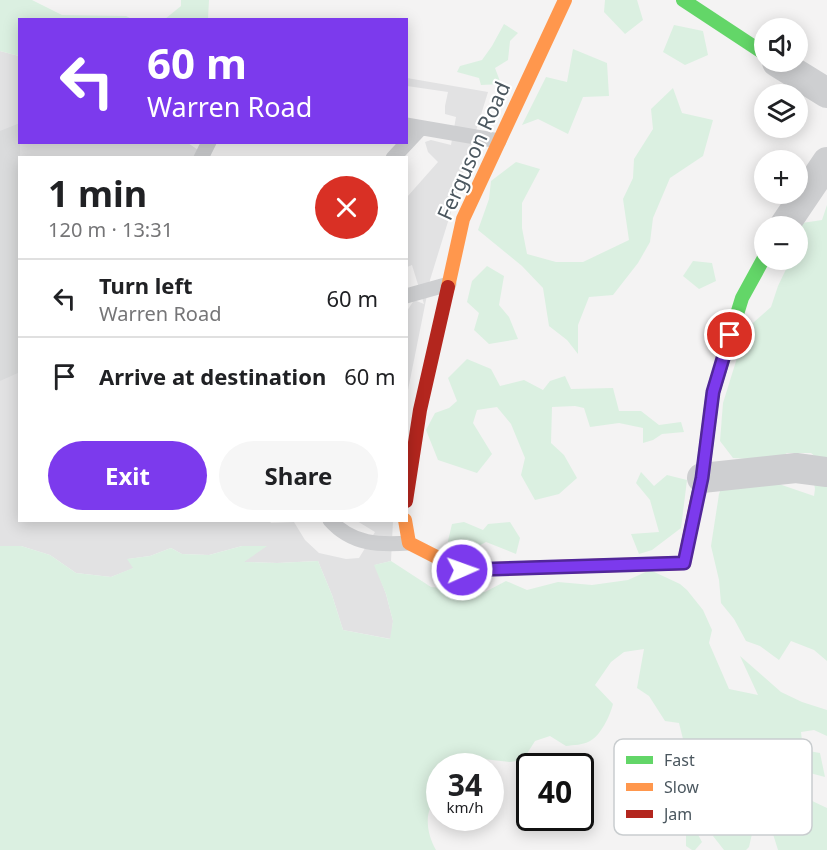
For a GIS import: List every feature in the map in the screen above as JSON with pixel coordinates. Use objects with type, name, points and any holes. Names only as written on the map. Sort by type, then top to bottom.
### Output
[{"type":"street","name":"Ferguson Road","points":[[408,488],[420,410],[464,219],[565,0]]},
{"type":"street","points":[[683,0],[754,47]]},
{"type":"street","points":[[793,72],[827,93]]},
{"type":"street","points":[[791,216],[827,162]]},
{"type":"street","points":[[405,522],[410,543],[462,570],[684,563],[702,478],[713,392],[742,298],[757,270]]},
{"type":"street","points":[[702,478],[796,468],[827,472]]},
{"type":"lane","points":[[414,127],[499,141]]},
{"type":"lane","points":[[408,295],[449,284]]},
{"type":"lane","points":[[332,522],[353,538],[386,545],[410,543]]},
{"type":"shaded area","points":[[0,51],[18,56],[18,144],[189,144],[207,156],[18,156],[18,522],[294,522],[305,540],[319,553],[346,559],[359,558],[375,532],[359,522],[393,522],[391,561],[375,565],[393,621],[391,639],[343,630],[318,561],[243,562],[265,546],[242,546],[209,555],[182,554],[171,548],[150,556],[128,559],[134,568],[111,577],[76,573],[50,555],[21,546],[0,546]]},
{"type":"shaded area","points":[[408,78],[488,92],[430,280],[408,390],[408,309],[414,300],[424,304],[412,265],[408,267],[408,196],[438,162],[428,152],[425,142],[431,140],[451,145],[456,117],[445,114],[448,92],[408,86]]},
{"type":"green space","points":[[0,0],[32,0],[62,15],[126,16],[130,18],[18,18],[18,56],[0,51]]},
{"type":"green space","points":[[181,0],[209,0],[208,18],[166,18],[181,6]]},
{"type":"green space","points":[[605,0],[637,0],[643,20],[625,34],[604,12]]},
{"type":"green space","points":[[504,24],[518,33],[510,41],[508,60],[495,68],[501,84],[481,85],[479,78],[457,72],[460,66],[482,60]]},
{"type":"green space","points":[[674,25],[703,31],[708,55],[685,65],[663,52]]},
{"type":"green space","points":[[573,49],[607,63],[609,96],[583,97],[568,134],[538,119],[522,125],[546,77],[567,82]]},
{"type":"green space","points":[[673,88],[682,113],[713,120],[703,156],[670,178],[653,218],[650,242],[638,263],[613,295],[589,297],[578,325],[578,354],[567,340],[549,326],[543,288],[522,266],[478,230],[489,199],[491,181],[516,162],[540,169],[522,203],[522,228],[527,254],[556,262],[583,262],[629,240],[623,199],[633,178],[634,159],[653,129],[651,109]]},
{"type":"green space","points":[[827,205],[827,464],[825,465],[811,453],[787,453],[769,463],[733,458],[720,441],[723,403],[746,329],[771,307],[786,270],[808,270],[808,222],[822,220]]},
{"type":"green space","points":[[693,261],[712,263],[716,281],[699,289],[683,276]]},
{"type":"green space","points":[[487,266],[504,276],[499,305],[509,317],[518,339],[489,344],[474,330],[479,313],[467,302],[472,281]]},
{"type":"green space","points":[[467,359],[491,369],[500,386],[524,380],[543,390],[550,381],[565,376],[571,389],[613,388],[619,411],[641,411],[659,425],[681,422],[684,432],[662,434],[643,443],[643,428],[619,423],[590,427],[584,408],[552,407],[551,443],[564,455],[577,478],[559,494],[535,500],[521,475],[525,458],[511,424],[497,407],[477,410],[473,423],[492,454],[477,473],[438,460],[426,430],[435,413],[449,408],[457,401],[448,378]]},
{"type":"green space","points":[[641,472],[654,486],[667,475],[687,480],[681,528],[652,550],[639,554],[631,534],[659,532],[650,500],[636,483]]},
{"type":"green space","points":[[813,477],[827,482],[827,661],[814,650],[791,641],[779,660],[760,646],[746,641],[734,619],[721,603],[719,580],[711,546],[719,494],[724,481],[773,482],[814,496]]},
{"type":"green space","points":[[464,522],[483,530],[488,524],[510,522],[520,538],[516,554],[486,542],[457,554],[448,541],[452,524]]},
{"type":"green space","points":[[0,546],[21,546],[50,555],[76,573],[111,577],[133,568],[127,559],[150,556],[171,548],[182,554],[209,555],[242,546],[267,546],[244,562],[318,561],[343,630],[390,639],[393,621],[386,594],[374,565],[391,561],[431,587],[485,592],[506,581],[527,590],[558,582],[592,585],[628,580],[650,570],[680,584],[703,610],[712,630],[709,643],[729,689],[758,695],[740,656],[781,692],[827,710],[827,736],[814,730],[801,732],[802,739],[683,739],[679,723],[665,721],[649,696],[637,688],[644,649],[624,652],[611,662],[595,685],[613,704],[605,725],[590,741],[566,746],[550,736],[535,741],[527,753],[516,753],[516,761],[510,762],[504,761],[504,753],[426,753],[426,831],[429,831],[436,850],[0,850]]},
{"type":"green space","points":[[812,752],[820,753],[825,777],[812,774]]},
{"type":"green space","points":[[812,801],[827,808],[827,850],[778,850],[773,835],[812,835]]},
{"type":"green space","points":[[686,835],[698,835],[702,842],[695,850],[686,846]]},
{"type":"green space","points":[[714,835],[752,835],[746,850],[724,850]]},
{"type":"building","points":[[18,124],[20,156],[18,156],[18,373],[0,381],[0,131]]},
{"type":"traffic: fast","points":[[683,0],[754,47]]},
{"type":"traffic: fast","points":[[697,500],[713,392],[742,298],[757,270]]},
{"type":"traffic: slow","points":[[448,287],[463,219],[565,0]]},
{"type":"traffic: slow","points":[[405,522],[409,543],[462,570],[684,563],[697,500]]},
{"type":"traffic: jam","points":[[408,488],[420,410],[448,287]]},
{"type":"route","points":[[462,570],[684,563],[702,478],[713,392],[730,335]]}]
